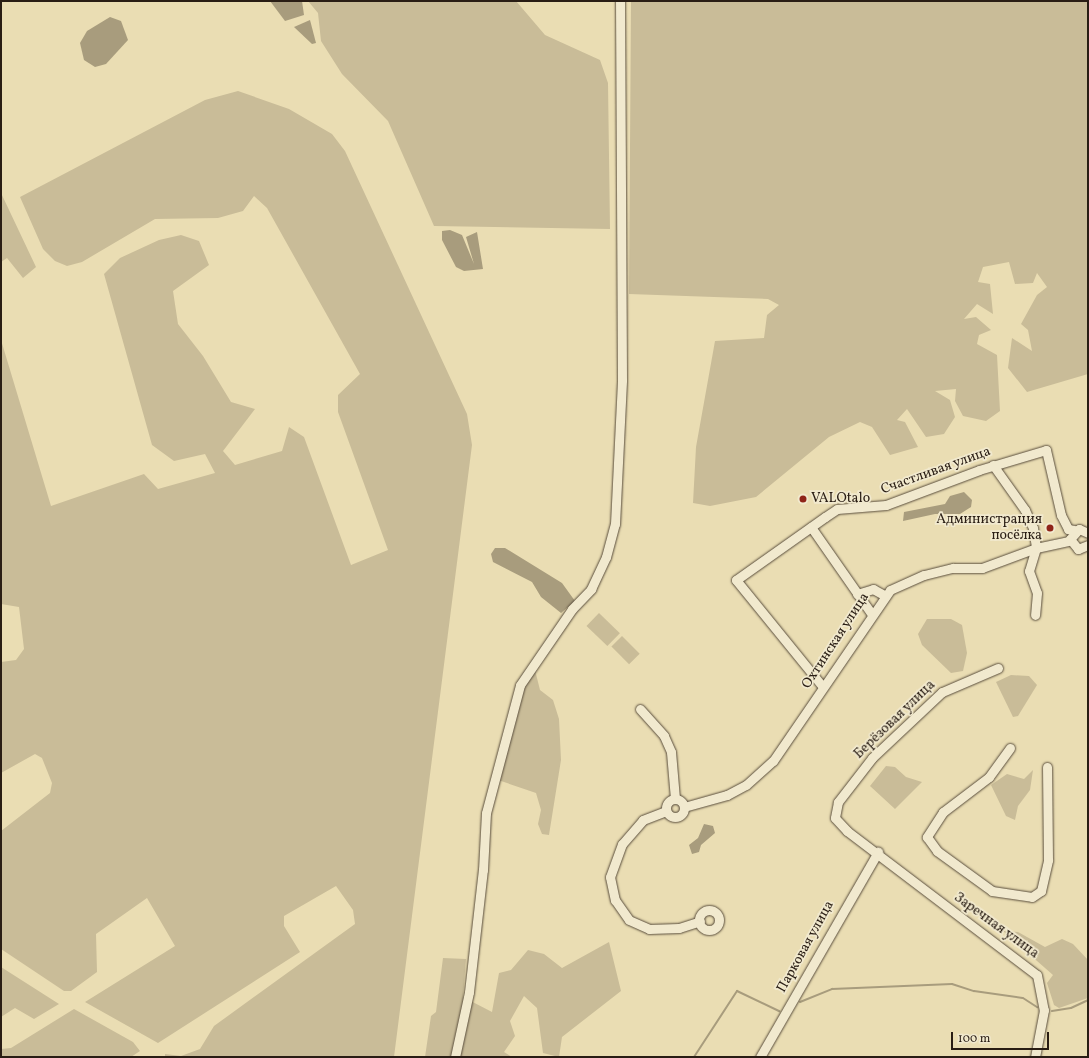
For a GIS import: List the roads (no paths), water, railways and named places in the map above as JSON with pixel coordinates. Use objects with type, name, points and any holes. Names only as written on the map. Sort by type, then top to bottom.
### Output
[{"type":"street","points":[[455,1057],[469,992],[484,870],[486,813],[520,685],[572,609],[591,589],[606,557],[615,524],[622,373],[620,1]]},
{"type":"street","name":"Счастливая улица","points":[[823,688],[736,580],[837,509],[886,505],[993,465],[1046,450],[1061,515],[1068,529],[1074,530]]},
{"type":"street","points":[[993,465],[1025,510],[1036,548],[1029,571],[1037,593],[1035,615]]},
{"type":"street","points":[[811,527],[871,613]]},
{"type":"street","points":[[1087,547],[1078,549],[1070,541],[1074,530],[1088,533]]},
{"type":"street","name":"Охтинская улица","points":[[666,811],[674,818],[683,814],[684,807],[727,795],[759,775],[773,761],[884,595],[924,575],[953,568],[982,568],[1036,548],[1070,541]]},
{"type":"street","points":[[857,594],[874,589],[884,595]]},
{"type":"street","name":"Берёзовая улица","points":[[835,818],[838,802],[872,758],[942,692],[998,668]]},
{"type":"street","points":[[640,710],[664,736],[671,752],[675,799],[684,807]]},
{"type":"street","points":[[1010,748],[989,777],[943,812],[927,837],[937,851],[992,891],[1032,897],[1041,891],[1048,860],[1047,767]]},
{"type":"street","points":[[675,799],[666,803],[666,811],[643,820],[622,844],[610,877],[615,900],[629,920],[649,929],[679,928],[700,921]]},
{"type":"street","name":"Заречная улица","points":[[835,818],[1037,976],[1044,1010],[1035,1057]]},
{"type":"street","name":"Парковая улица","points":[[760,1057],[878,852]]},
{"type":"waterway","points":[[800,1002],[832,989],[952,984],[974,991],[1023,998],[1037,1007]]},
{"type":"waterway","points":[[694,1057],[737,991],[779,1011]]},
{"type":"waterway","points":[[1052,1011],[1071,1008],[1088,1000]]},
{"type":"place","name":"VALOtalo","points":[[803,499]]},
{"type":"place","name":"Администрация посёлка","points":[[1050,528]]}]
